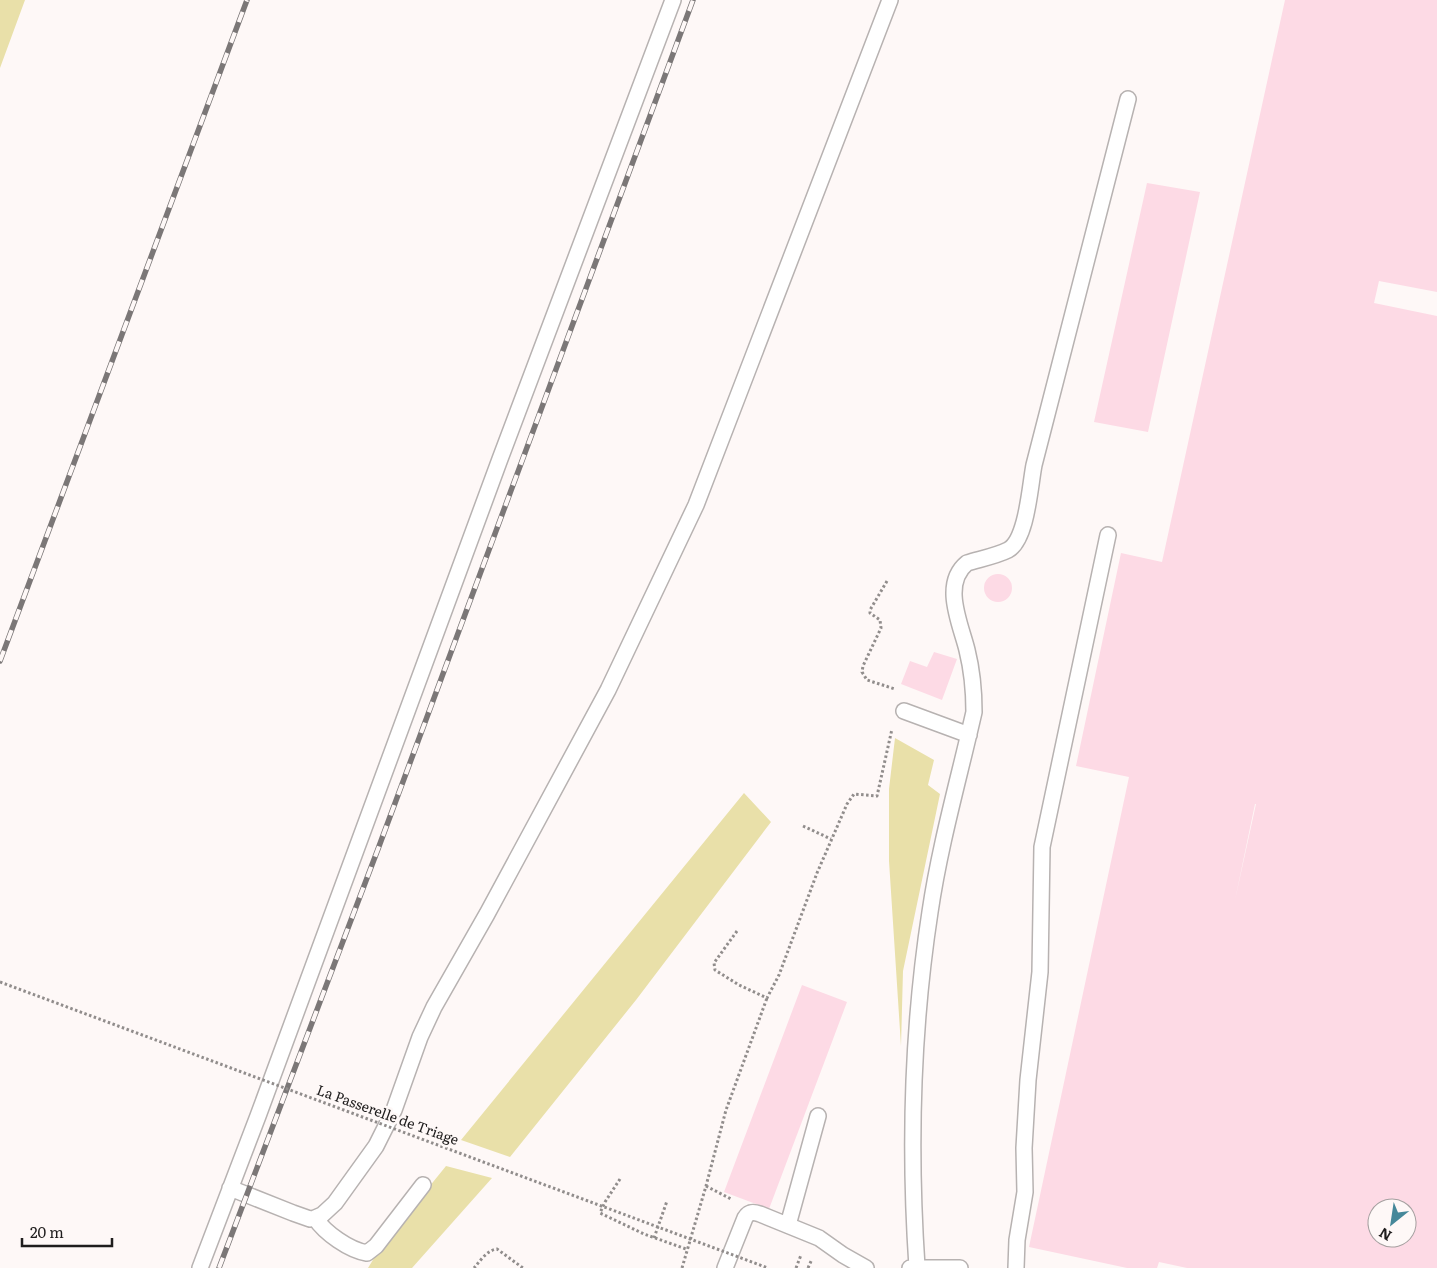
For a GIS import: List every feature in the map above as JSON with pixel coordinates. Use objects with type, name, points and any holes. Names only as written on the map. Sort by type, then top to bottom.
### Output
[{"type":"lane","points":[[200,1268],[673,0]]},
{"type":"lane","points":[[230,1188],[293,1213],[310,1219],[315,1218],[328,1211],[335,1203],[376,1146],[394,1110],[420,1037],[434,1007],[487,914],[608,690],[696,505],[890,0]]},
{"type":"lane","points":[[960,1268],[914,1268],[912,1129],[923,968],[930,911],[974,712],[974,689],[968,652],[955,605],[955,580],[967,563],[1010,549],[1020,536],[1034,465],[1128,100]]},
{"type":"lane","points":[[1016,1268],[1017,1240],[1025,1192],[1024,1148],[1028,1080],[1040,972],[1042,846],[1108,535]]},
{"type":"lane","points":[[899,716],[969,735]]},
{"type":"lane","points":[[788,1225],[818,1116]]},
{"type":"lane","points":[[315,1218],[322,1228],[331,1235],[367,1253],[376,1246],[423,1186]]},
{"type":"lane","points":[[725,1268],[744,1221],[750,1212],[760,1214],[819,1238],[866,1268]]},
{"type":"path","points":[[887,581],[870,610],[870,613],[880,620],[881,628],[862,672],[867,680],[894,688],[898,694]]},
{"type":"path","points":[[682,1268],[726,1110],[767,998],[779,975],[801,913],[847,804],[854,794],[877,796],[899,716]]},
{"type":"path","points":[[803,826],[831,839]]},
{"type":"path","points":[[737,931],[714,963],[715,970],[738,985],[767,998]]},
{"type":"path","name":"La Passerelle de Triage","points":[[0,982],[768,1268]]},
{"type":"path","points":[[620,1179],[600,1213],[654,1238],[686,1249]]},
{"type":"path","points":[[654,1238],[667,1201]]},
{"type":"path","points":[[474,1268],[488,1253],[493,1249],[497,1249],[524,1268]]},
{"type":"shaded area","points":[[0,0],[25,0],[0,68]]},
{"type":"shaded area","points":[[895,738],[934,760],[928,785],[940,794],[903,971],[901,1046],[889,861],[889,789]]},
{"type":"shaded area","points":[[744,793],[771,822],[636,1000],[510,1157],[461,1140]]},
{"type":"shaded area","points":[[446,1166],[492,1178],[412,1268],[368,1268],[382,1245]]},
{"type":"building","points":[[1285,0],[1437,0],[1437,292],[1379,281],[1374,303],[1437,316],[1437,1268],[1187,1268],[1159,1262],[1157,1268],[1127,1268],[1029,1247],[1129,777],[1076,766],[1121,553],[1162,562]],"holes":[[[1255,804],[1256,804],[1235,900]]]},
{"type":"building","points":[[1147,183],[1200,192],[1148,432],[1094,422]]},
{"type":"building","points":[[998,574],[1008,578],[1012,588],[1008,598],[998,602],[988,598],[984,588],[988,578]]},
{"type":"building","points":[[934,652],[957,659],[942,700],[901,684],[910,661],[927,667]]},
{"type":"building","points":[[802,985],[847,1002],[769,1209],[724,1192]]},
{"type":"railway","points":[[0,661],[247,0]]},
{"type":"railway","points":[[219,1268],[378,849],[693,0]]}]
